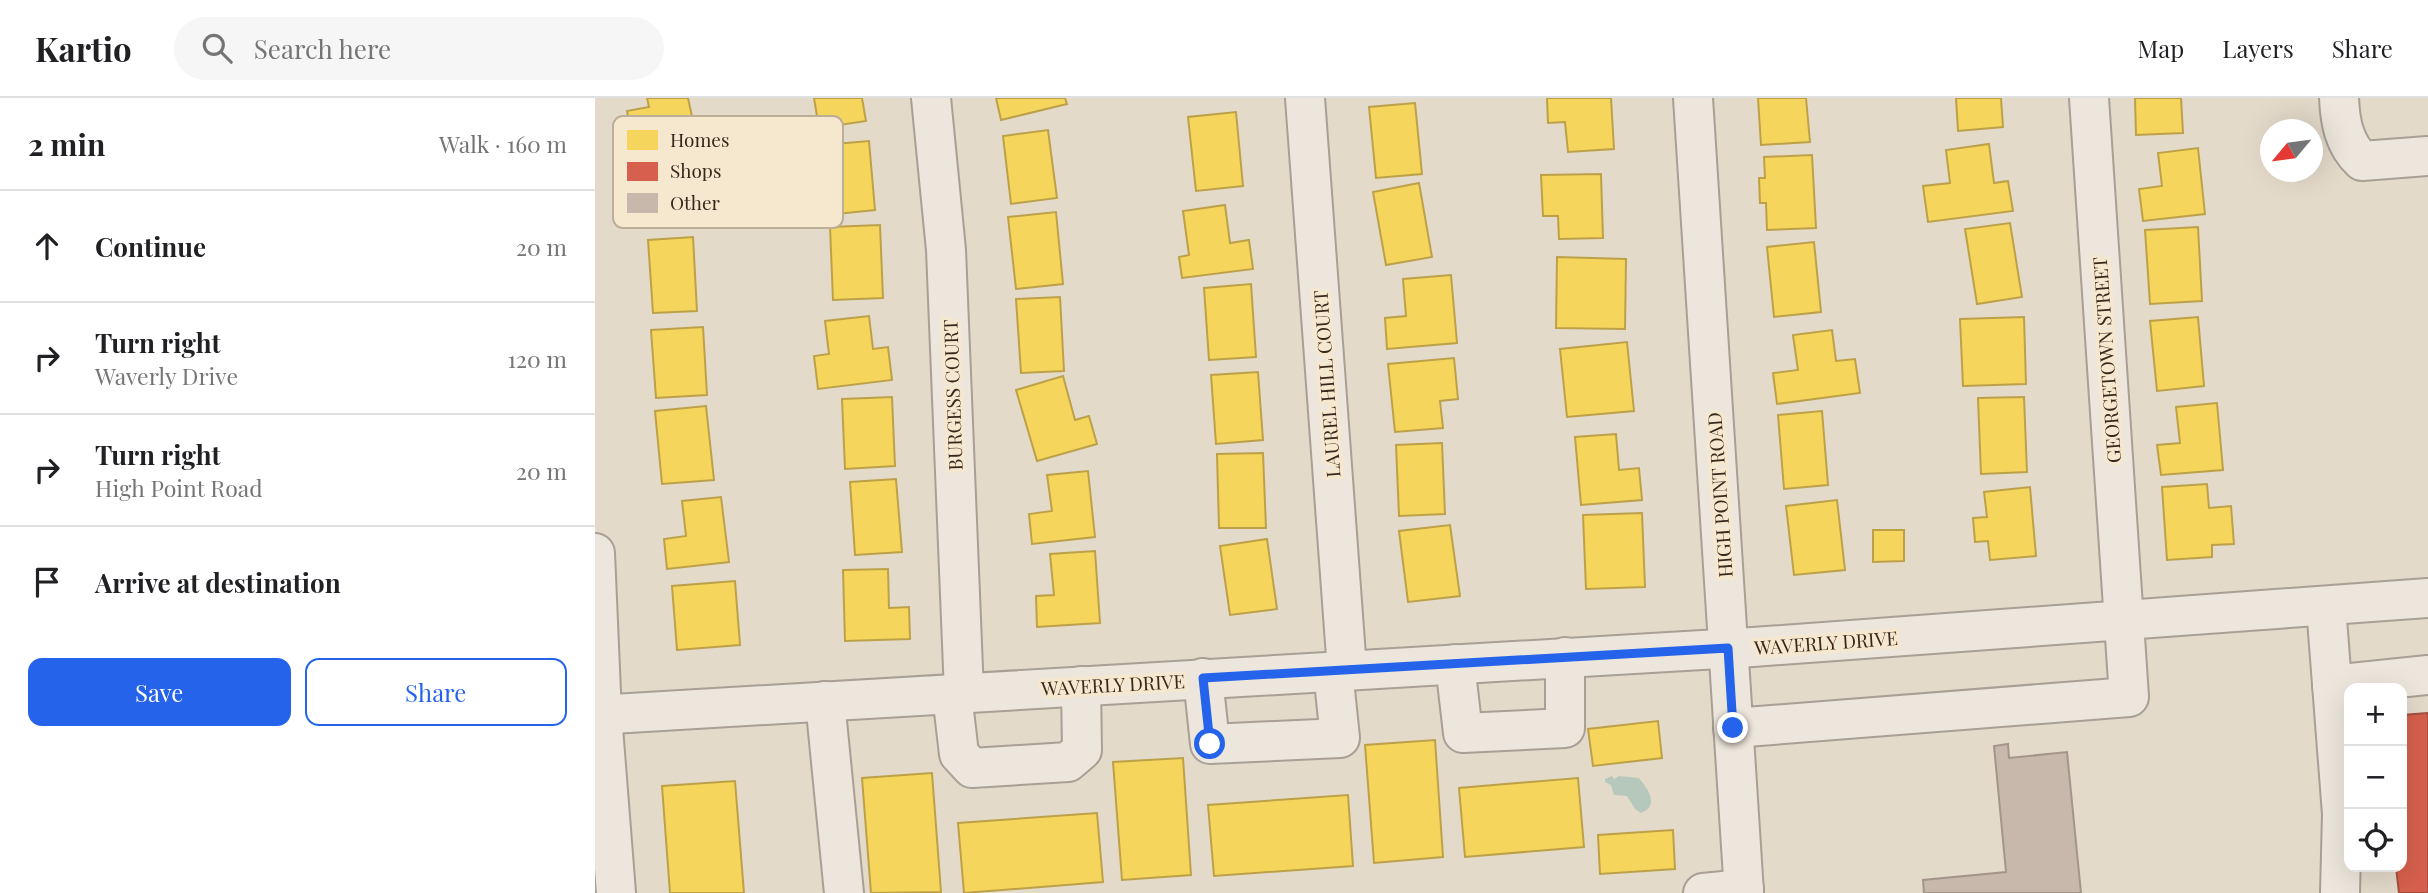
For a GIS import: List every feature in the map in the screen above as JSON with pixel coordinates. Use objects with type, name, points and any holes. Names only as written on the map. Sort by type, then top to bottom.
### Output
[{"type":"street","name":"BURGESS COURT","points":[[931,98],[946,250],[959,754],[972,768],[1068,762],[1082,750],[1081,686]]},
{"type":"street","name":"LAUREL HILL COURT","points":[[1203,678],[1210,744],[1341,738],[1340,671],[1305,98]]},
{"type":"street","name":"HIGH POINT ROAD","points":[[1693,98],[1744,891]]},
{"type":"street","name":"GEORGETOWN STREET","points":[[1733,728],[2129,697],[2089,98]]},
{"type":"street","points":[[2339,98],[2340,120],[2351,150],[2362,161],[2428,156]]},
{"type":"street","points":[[595,553],[599,715],[616,893]]},
{"type":"street","name":"WAVERLY DRIVE","points":[[599,715],[1728,648],[2123,622],[2428,598]]},
{"type":"street","points":[[2326,606],[2342,814],[2340,893]]},
{"type":"street","points":[[1455,664],[1462,733],[1565,728],[1565,657]]},
{"type":"street","points":[[2332,685],[2428,675]]},
{"type":"street","points":[[825,701],[844,893]]},
{"type":"street","points":[[1703,893],[1744,891]]},
{"type":"shaded area","points":[[1612,776],[1614,779],[1619,776],[1639,778],[1650,797],[1647,810],[1641,813],[1627,796],[1614,795],[1611,785],[1605,782],[1605,779]]},
{"type":"building: Homes","points":[[647,98],[688,98],[692,116],[628,116],[627,111],[649,107]]},
{"type":"building: Homes","points":[[814,98],[862,98],[866,121],[843,124],[843,116],[817,116]]},
{"type":"building: Homes","points":[[996,98],[1065,98],[1067,104],[1001,120]]},
{"type":"building: Homes","points":[[1547,98],[1611,98],[1614,149],[1568,152],[1565,122],[1548,123]]},
{"type":"building: Homes","points":[[1758,98],[1806,98],[1810,142],[1761,145]]},
{"type":"building: Homes","points":[[1956,98],[2001,98],[2003,127],[1958,131]]},
{"type":"building: Homes","points":[[2135,98],[2181,98],[2183,133],[2136,135]]},
{"type":"building: Homes","points":[[1415,103],[1422,174],[1376,178],[1369,107]]},
{"type":"building: Homes","points":[[1236,112],[1243,186],[1196,191],[1188,117]]},
{"type":"building: Homes","points":[[1048,130],[1057,198],[1011,204],[1003,136]]},
{"type":"building: Homes","points":[[869,141],[875,210],[843,213],[843,143]]},
{"type":"building: Homes","points":[[1989,144],[1994,183],[2008,181],[2013,211],[1928,222],[1923,186],[1950,183],[1946,150]]},
{"type":"building: Homes","points":[[2198,148],[2205,214],[2143,221],[2139,189],[2162,186],[2158,153]]},
{"type":"building: Homes","points":[[1812,155],[1816,228],[1767,230],[1766,203],[1760,203],[1759,178],[1765,178],[1764,157]]},
{"type":"building: Homes","points":[[1601,174],[1603,238],[1559,239],[1558,216],[1543,216],[1541,175]]},
{"type":"building: Homes","points":[[1419,183],[1432,257],[1386,265],[1373,192]]},
{"type":"building: Homes","points":[[1225,205],[1230,243],[1249,240],[1253,269],[1182,278],[1179,257],[1189,255],[1183,211]]},
{"type":"building: Homes","points":[[1056,212],[1063,284],[1016,289],[1008,217]]},
{"type":"building: Homes","points":[[2010,223],[2022,297],[1977,304],[1965,229]]},
{"type":"building: Homes","points":[[880,225],[883,298],[833,300],[830,228]]},
{"type":"building: Homes","points":[[2198,227],[2202,301],[2150,304],[2145,230]]},
{"type":"building: Homes","points":[[693,237],[697,311],[653,313],[648,240]]},
{"type":"building: Homes","points":[[1814,242],[1821,312],[1774,317],[1767,247]]},
{"type":"building: Homes","points":[[1557,257],[1626,259],[1625,329],[1556,328]]},
{"type":"building: Homes","points":[[1451,275],[1457,343],[1387,349],[1385,318],[1406,316],[1403,279]]},
{"type":"building: Homes","points":[[1251,284],[1256,357],[1209,360],[1204,288]]},
{"type":"building: Homes","points":[[1060,297],[1064,371],[1021,373],[1016,299]]},
{"type":"building: Homes","points":[[869,316],[873,349],[888,347],[892,380],[818,389],[814,356],[829,354],[825,321]]},
{"type":"building: Homes","points":[[2024,317],[2026,384],[1963,386],[1960,319]]},
{"type":"building: Homes","points":[[2198,317],[2204,386],[2157,391],[2150,321]]},
{"type":"building: Homes","points":[[703,327],[707,395],[656,398],[651,330]]},
{"type":"building: Homes","points":[[1832,330],[1836,361],[1855,359],[1860,393],[1777,404],[1773,373],[1798,370],[1793,335]]},
{"type":"building: Homes","points":[[1627,342],[1634,411],[1567,417],[1560,349]]},
{"type":"building: Homes","points":[[1454,358],[1458,399],[1440,401],[1443,428],[1395,432],[1388,364]]},
{"type":"building: Homes","points":[[1258,372],[1263,440],[1216,444],[1211,375]]},
{"type":"building: Homes","points":[[1063,376],[1075,420],[1089,416],[1097,444],[1037,461],[1016,390]]},
{"type":"building: Homes","points":[[892,397],[895,466],[845,469],[842,399]]},
{"type":"building: Homes","points":[[2024,397],[2027,472],[1981,474],[1978,398]]},
{"type":"building: Homes","points":[[2217,403],[2223,470],[2161,475],[2157,445],[2180,443],[2176,407]]},
{"type":"building: Homes","points":[[706,406],[714,480],[662,484],[655,411]]},
{"type":"building: Homes","points":[[1822,411],[1828,485],[1784,489],[1778,415]]},
{"type":"building: Homes","points":[[1616,434],[1619,470],[1639,468],[1642,500],[1581,505],[1575,437]]},
{"type":"building: Homes","points":[[1442,443],[1445,514],[1399,516],[1396,445]]},
{"type":"building: Homes","points":[[1263,453],[1266,528],[1219,528],[1217,454]]},
{"type":"building: Homes","points":[[1088,471],[1095,537],[1032,544],[1029,514],[1052,511],[1047,475]]},
{"type":"building: Homes","points":[[896,479],[902,552],[855,555],[850,482]]},
{"type":"building: Homes","points":[[2207,484],[2209,508],[2231,506],[2234,544],[2212,545],[2212,557],[2167,560],[2162,487]]},
{"type":"building: Homes","points":[[2030,487],[2036,556],[1990,560],[1988,541],[1975,542],[1973,518],[1987,517],[1984,492]]},
{"type":"building: Homes","points":[[721,497],[729,562],[667,569],[664,539],[686,536],[682,501]]},
{"type":"building: Homes","points":[[1837,500],[1845,570],[1794,575],[1786,506]]},
{"type":"building: Homes","points":[[1642,513],[1645,587],[1586,589],[1583,515]]},
{"type":"building: Homes","points":[[1450,525],[1460,596],[1408,602],[1399,531]]},
{"type":"building: Homes","points":[[1873,530],[1904,530],[1904,561],[1873,562]]},
{"type":"building: Homes","points":[[1267,539],[1277,609],[1230,615],[1220,546]]},
{"type":"building: Homes","points":[[1095,551],[1100,623],[1037,627],[1036,596],[1054,595],[1050,554]]},
{"type":"building: Homes","points":[[888,569],[889,608],[909,607],[910,639],[845,641],[843,570]]},
{"type":"building: Homes","points":[[735,581],[740,645],[677,650],[672,586]]},
{"type":"building: Homes","points":[[1658,721],[1662,758],[1593,766],[1588,729]]},
{"type":"building: Homes","points":[[1435,740],[1443,857],[1374,863],[1365,745]]},
{"type":"building: Homes","points":[[1183,758],[1191,875],[1122,880],[1113,762]]},
{"type":"building: Homes","points":[[932,773],[941,892],[871,893],[862,778]]},
{"type":"building: Homes","points":[[1578,778],[1584,847],[1465,857],[1459,788]]},
{"type":"building: Homes","points":[[735,781],[744,893],[670,893],[662,786]]},
{"type":"building: Homes","points":[[1348,795],[1353,866],[1214,876],[1208,805]]},
{"type":"building: Homes","points":[[1097,813],[1103,882],[964,893],[958,823]]},
{"type":"building: Homes","points":[[1673,830],[1675,869],[1600,874],[1598,835]]},
{"type":"building: Shops","points":[[2428,713],[2428,893],[2399,893],[2397,872],[2407,872],[2407,715]]},
{"type":"building: Other","points":[[2008,744],[2009,758],[2067,752],[2081,893],[1924,893],[1923,880],[2006,872],[1994,746]]},
{"type":"route","points":[[1210,744],[1203,678],[1728,648],[1733,728]]}]
